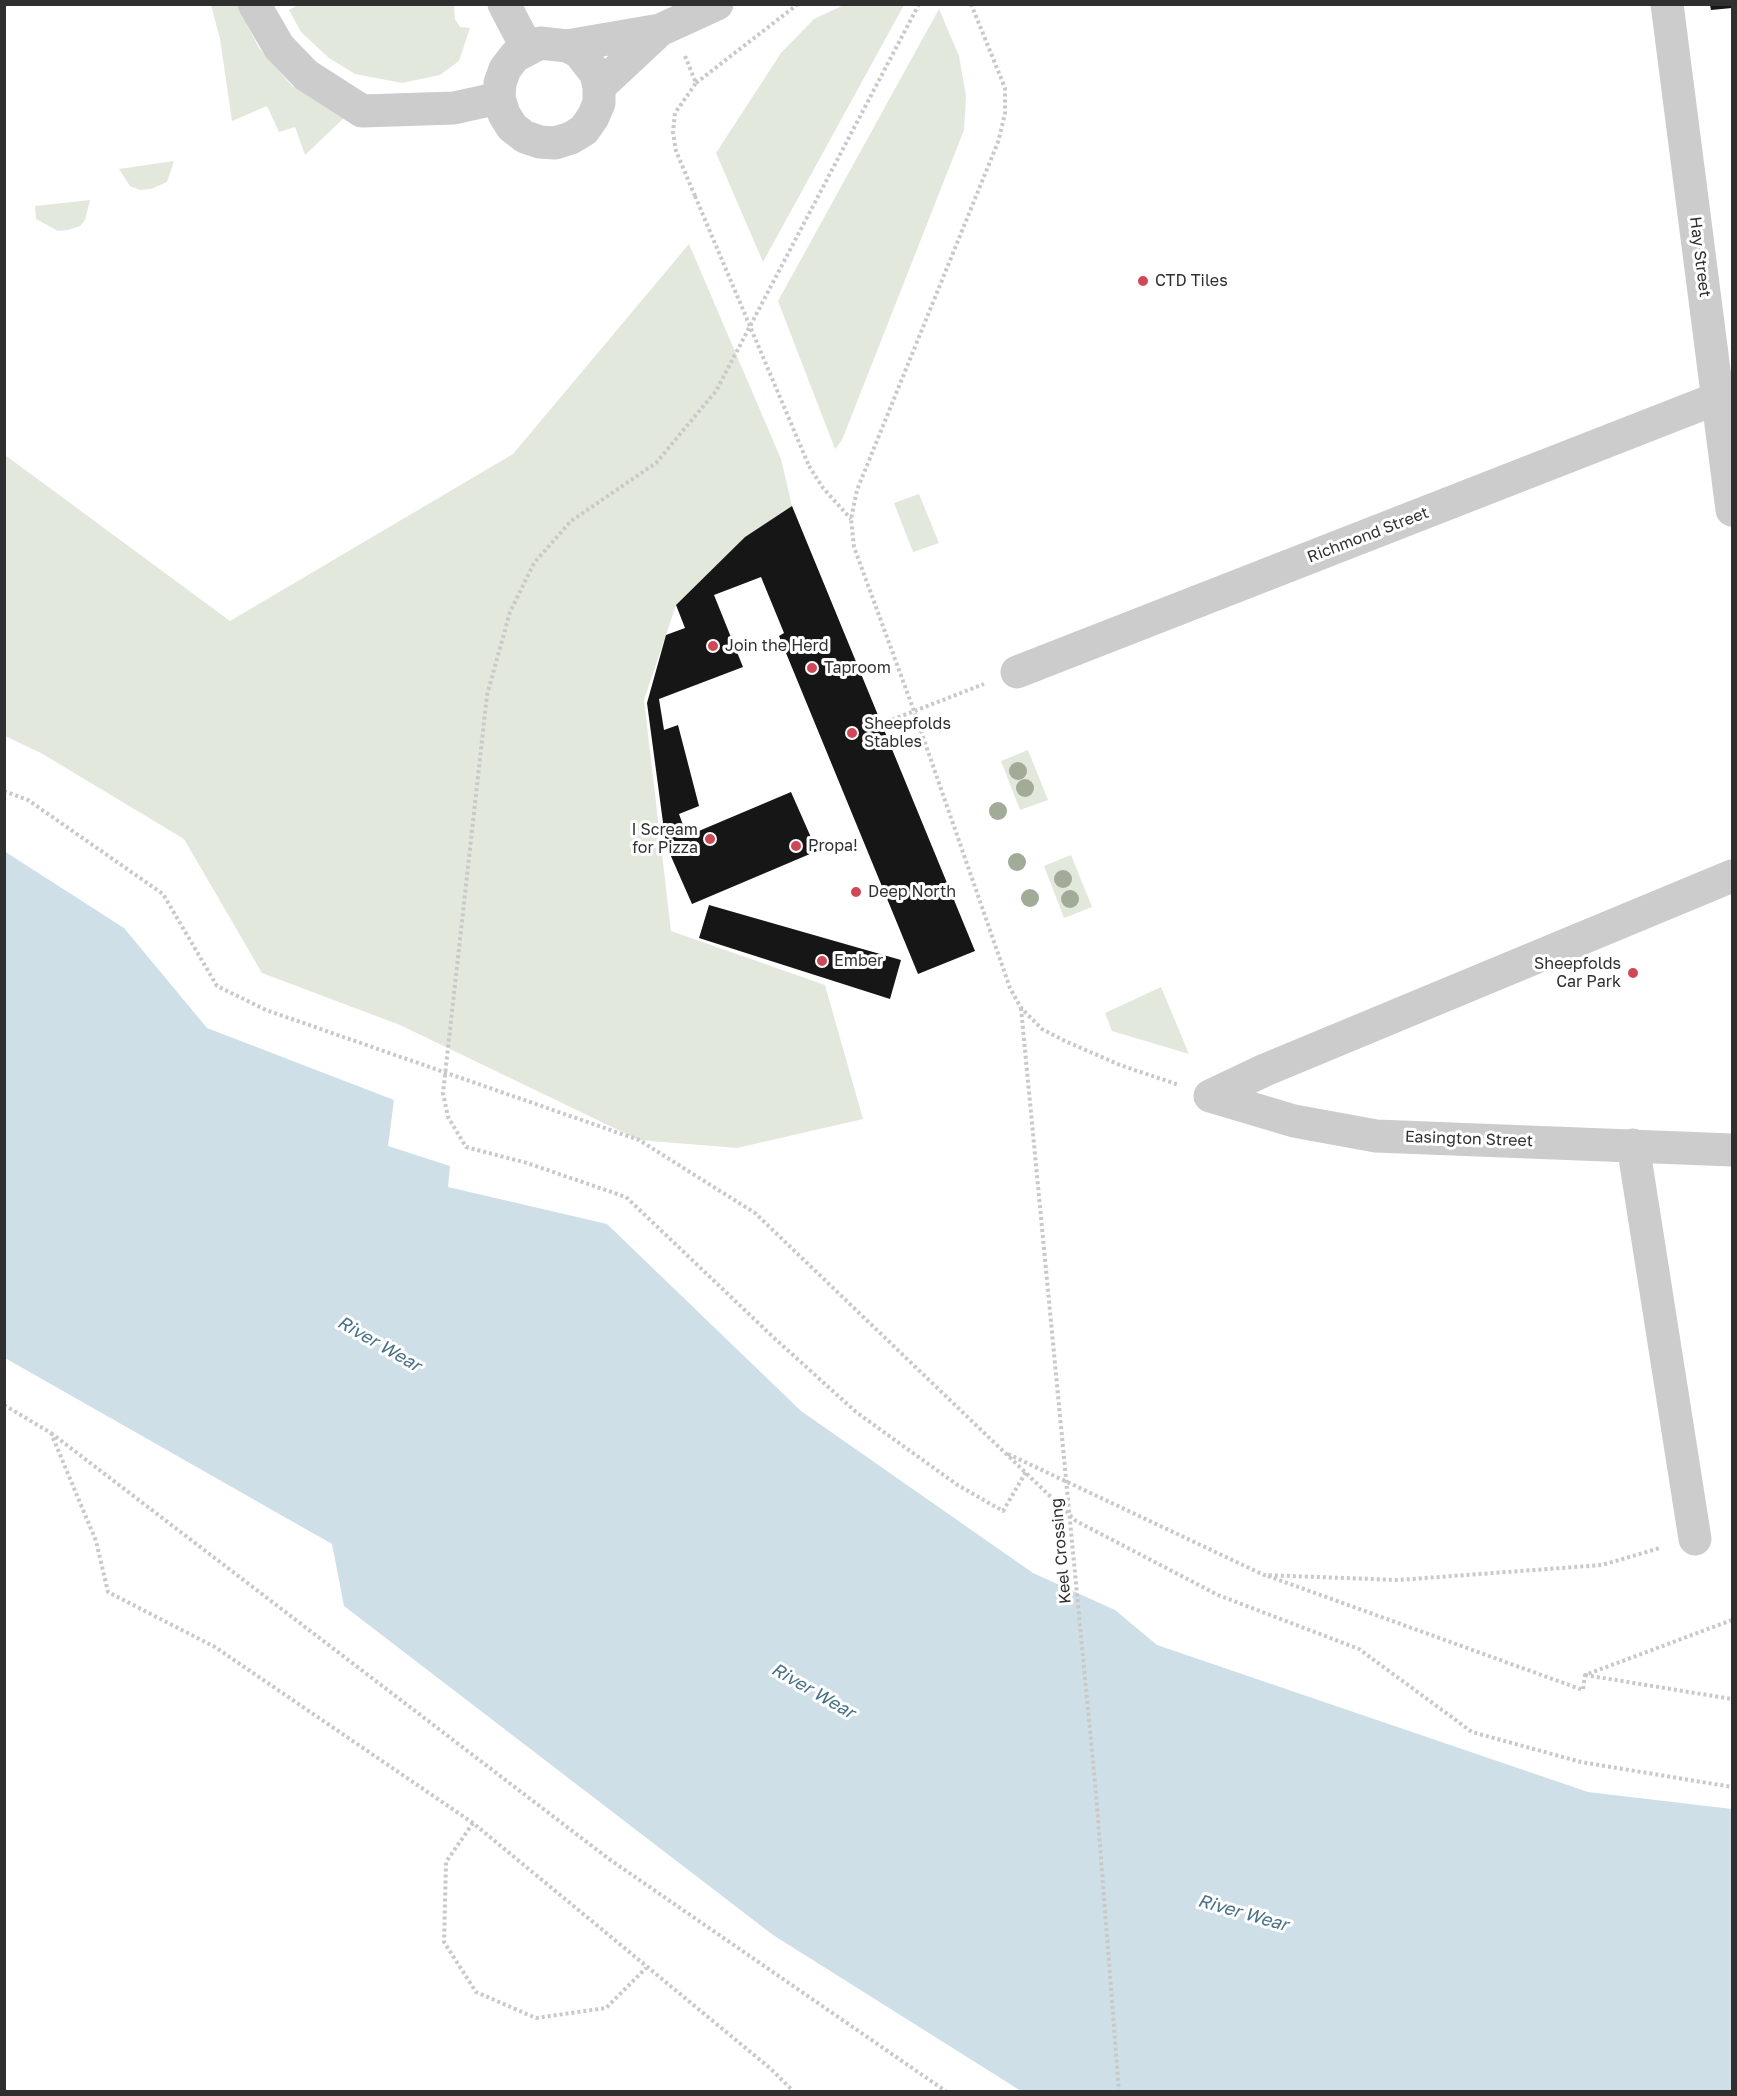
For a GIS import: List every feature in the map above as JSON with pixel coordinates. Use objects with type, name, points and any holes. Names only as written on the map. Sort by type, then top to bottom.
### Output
[{"type":"street","points":[[254,4],[279,47],[306,75],[362,111],[454,108],[499,98]]},
{"type":"street","points":[[504,4],[527,48]]},
{"type":"street","points":[[567,46],[589,62],[599,87],[596,110],[584,130],[555,143],[540,142],[518,132],[504,114],[499,98],[500,83],[505,69],[514,56],[540,43],[567,46],[666,27],[717,4]]},
{"type":"street","name":"Hay Street","points":[[1667,4],[1732,510]]},
{"type":"street","points":[[599,87],[666,27]]},
{"type":"street","name":"Richmond Street","points":[[1017,672],[1718,398]]},
{"type":"street","points":[[1210,1096],[1265,1070],[1732,876]]},
{"type":"street","name":"Easington Street","points":[[1210,1096],[1294,1120],[1376,1136],[1732,1150]]},
{"type":"street","points":[[1633,1145],[1695,1539]]},
{"type":"path","points":[[798,4],[696,83],[675,112],[673,132],[676,152],[809,466],[823,488],[851,519]]},
{"type":"path","points":[[920,4],[716,391],[656,463],[571,521],[534,563],[510,612],[488,695],[443,1093],[448,1118],[466,1147],[527,1163],[626,1197],[772,1336],[856,1412],[956,1484],[1003,1511],[1026,1472]]},
{"type":"path","points":[[971,4],[1005,88],[1005,114],[998,142],[857,490],[851,519],[854,547],[914,711],[1010,988],[1020,1008],[1042,1029],[1065,1041],[1120,1065],[1210,1096]]},
{"type":"path","points":[[666,27],[696,83]]},
{"type":"path","points":[[881,724],[1017,672]]},
{"type":"path","points":[[4,791],[28,800],[163,894],[217,986],[266,1010],[445,1075],[639,1140],[755,1213],[1076,1521],[1218,1595],[1359,1649],[1472,1732],[1581,1762],[1732,1786]]},
{"type":"path","name":"Keel Crossing","points":[[1020,1008],[1096,1793],[1119,2091]]},
{"type":"path","points":[[4,1405],[51,1433],[609,1859],[947,2091]]},
{"type":"path","points":[[51,1433],[96,1541],[108,1592],[214,1647],[472,1822],[771,2069],[794,2091]]},
{"type":"path","points":[[1005,1452],[1264,1575],[1583,1690],[1585,1675]]},
{"type":"path","points":[[1264,1575],[1398,1580],[1602,1565],[1695,1539]]},
{"type":"path","points":[[1585,1675],[1732,1620]]},
{"type":"path","points":[[1585,1675],[1732,1699]]},
{"type":"path","points":[[472,1822],[446,1862],[444,1942],[476,1992],[536,2018],[606,2008],[646,1968]]},
{"type":"shaded area","points":[[300,4],[454,5],[455,19],[460,27],[470,28],[459,61],[440,75],[402,83],[355,74],[329,58],[301,32],[289,10]]},
{"type":"shaded area","points":[[211,5],[237,5],[259,48],[293,87],[300,82],[347,115],[305,155],[295,127],[279,132],[267,106],[232,121],[220,39]]},
{"type":"shaded area","points":[[844,5],[904,5],[763,262],[716,153],[781,53],[814,19]]},
{"type":"shaded area","points":[[939,9],[959,56],[966,96],[964,130],[842,440],[835,449],[778,301]]},
{"type":"shaded area","points":[[174,161],[167,182],[151,189],[140,190],[130,186],[119,169]]},
{"type":"shaded area","points":[[90,200],[85,220],[80,226],[58,231],[36,219],[35,206]]},
{"type":"shaded area","points":[[689,244],[781,459],[792,506],[745,537],[676,605],[644,700],[671,931],[825,985],[863,1119],[737,1148],[639,1140],[400,1025],[262,973],[184,839],[41,753],[5,736],[5,455],[230,621],[513,454]]},
{"type":"shaded area","points":[[919,494],[939,543],[913,552],[894,503]]},
{"type":"shaded area","points":[[1028,750],[1048,800],[1020,810],[1001,761]]},
{"type":"shaded area","points":[[1071,855],[1092,907],[1064,918],[1044,866]]},
{"type":"shaded area","points":[[1161,987],[1189,1054],[1112,1031],[1105,1013]]},
{"type":"water","name":"River Wear","points":[[4,851],[124,928],[207,1028],[394,1100],[388,1146],[450,1166],[448,1187],[607,1224],[801,1411],[1033,1573],[1115,1610],[1157,1645],[1588,1792],[1732,1809],[1732,2091],[1021,2091],[773,1935],[344,1606],[332,1544],[5,1358]]},
{"type":"building","points":[[1710,5],[1732,5],[1732,8],[1711,10]]},
{"type":"building","points":[[792,506],[975,951],[918,974],[779,636],[784,633],[761,577],[714,595],[743,667],[659,699],[664,730],[678,725],[699,806],[679,814],[687,836],[791,792],[817,851],[692,904],[666,845],[647,703],[666,635],[685,628],[676,605],[745,537]]},
{"type":"building","points":[[709,905],[901,960],[890,999],[699,938]]},
{"type":"place","name":"CTD Tiles","points":[[1143,281]]},
{"type":"place","name":"Join the Herd","points":[[713,646]]},
{"type":"place","name":"Taproom","points":[[812,668]]},
{"type":"place","name":"Sheepfolds Stables","points":[[852,733]]},
{"type":"place","name":"I Scream for Pizza","points":[[710,839]]},
{"type":"place","name":"Propa!","points":[[796,846]]},
{"type":"place","name":"Deep North","points":[[856,892]]},
{"type":"place","name":"Ember","points":[[822,961]]},
{"type":"place","name":"Sheepfolds Car Park","points":[[1633,973]]}]
